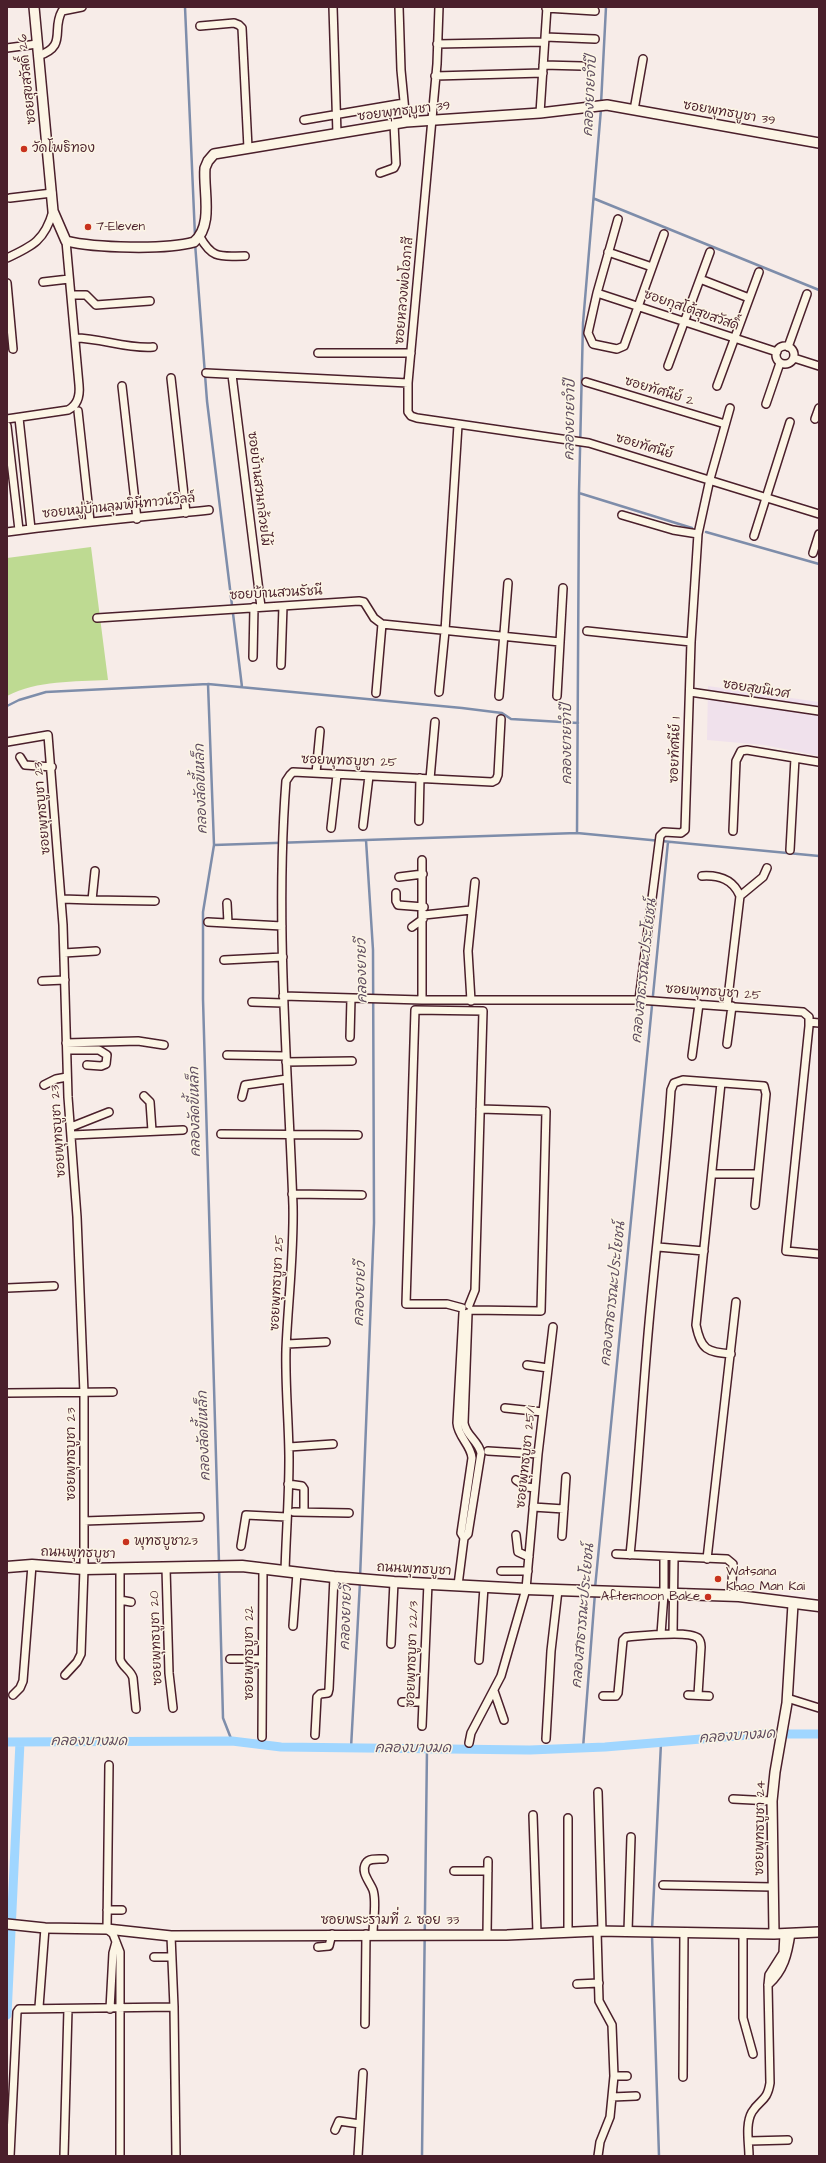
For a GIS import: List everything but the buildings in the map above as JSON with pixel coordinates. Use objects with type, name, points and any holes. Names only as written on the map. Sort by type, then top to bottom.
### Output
[{"type":"main road","name":"ถนนพุทธบูชา","points":[[7,1567],[32,1565],[84,1569],[242,1566],[360,1580],[526,1590],[588,1590],[744,1597],[819,1606]]},
{"type":"street","points":[[38,56],[53,49],[56,43],[62,11],[82,7]]},
{"type":"street","points":[[333,7],[338,134]]},
{"type":"street","points":[[399,7],[406,122]]},
{"type":"street","name":"ซอยหลวงพ่อโอภาสี","points":[[439,7],[432,120],[407,407],[410,416],[458,425]]},
{"type":"street","points":[[540,113],[546,7],[595,11]]},
{"type":"street","name":"ซอยสุขสวัสดิ์ 26","points":[[34,8],[53,211],[66,241]]},
{"type":"street","points":[[200,26],[234,23],[239,24],[242,28],[248,148]]},
{"type":"street","points":[[437,44],[545,39],[595,40]]},
{"type":"street","points":[[7,48],[37,44]]},
{"type":"street","points":[[634,110],[642,59]]},
{"type":"street","points":[[543,65],[582,66]]},
{"type":"street","points":[[435,76],[543,73]]},
{"type":"street","points":[[304,120],[404,103]]},
{"type":"street","name":"ซอยพุทธบูชา 39","points":[[200,237],[205,224],[204,177],[208,161],[214,154],[406,122],[540,113],[607,105],[819,143]]},
{"type":"street","points":[[380,173],[394,168],[396,164],[394,124]]},
{"type":"street","points":[[10,198],[52,193]]},
{"type":"street","points":[[7,258],[35,244],[49,226],[53,211]]},
{"type":"street","points":[[618,219],[596,293],[588,333],[591,342],[600,346],[617,349],[624,346],[664,234]]},
{"type":"street","points":[[7,420],[68,410],[76,404],[80,385],[66,241],[82,245],[131,247],[189,244],[200,237],[208,251],[217,256],[245,256]]},
{"type":"street","points":[[608,252],[652,267]]},
{"type":"street","points":[[668,366],[710,252]]},
{"type":"street","points":[[717,386],[759,272]]},
{"type":"street","points":[[43,282],[69,279]]},
{"type":"street","points":[[700,279],[749,298]]},
{"type":"street","points":[[7,283],[13,349]]},
{"type":"street","name":"ซอยกุสโต้สุขสวัสดิ์","points":[[596,293],[638,305],[777,352]]},
{"type":"street","points":[[788,347],[807,294]]},
{"type":"street","points":[[71,295],[86,295],[96,305],[150,301]]},
{"type":"street","points":[[75,338],[90,338],[116,345],[153,347]]},
{"type":"street","points":[[766,404],[780,363],[777,352],[780,348],[788,347],[792,349],[794,358]]},
{"type":"street","points":[[318,353],[411,353]]},
{"type":"street","points":[[780,363],[788,364],[794,358]]},
{"type":"street","points":[[794,358],[819,366]]},
{"type":"street","points":[[206,373],[408,383]]},
{"type":"street","name":"ซอยบ้านสวนกล้วยไม้","points":[[232,374],[258,607],[253,657]]},
{"type":"street","points":[[171,378],[186,513]]},
{"type":"street","name":"ซอยทัศนีย์ 2","points":[[586,382],[725,424]]},
{"type":"street","points":[[122,386],[137,519]]},
{"type":"street","points":[[710,479],[730,408]]},
{"type":"street","points":[[815,419],[819,408]]},
{"type":"street","points":[[78,411],[90,521]]},
{"type":"street","name":"ซอยหมู่บ้านลุมพินีทาวน์วิลล์","points":[[19,418],[31,529]]},
{"type":"street","points":[[754,536],[790,422]]},
{"type":"street","points":[[439,692],[445,631],[458,425]]},
{"type":"street","name":"ซอยทัศนีย์","points":[[458,425],[589,443],[710,479],[819,514]]},
{"type":"street","points":[[7,426],[19,530]]},
{"type":"street","points":[[12,471],[24,470]]},
{"type":"street","name":"ซอยทัศนีย์ 1","points":[[639,1000],[660,840],[662,833],[681,833],[685,830],[694,692],[691,642],[698,534],[710,479]]},
{"type":"street","name":"ซอยหมู่บ้านลุมพินีทาวน์วิลล์","points":[[7,532],[90,521],[137,519],[209,510]]},
{"type":"street","points":[[622,515],[673,530],[698,534]]},
{"type":"street","points":[[813,553],[819,534]]},
{"type":"street","points":[[499,696],[508,583]]},
{"type":"street","points":[[557,696],[563,588]]},
{"type":"street","name":"ซอยบ้านสวนรัชนี","points":[[97,618],[359,601],[364,602],[374,618],[382,624]]},
{"type":"street","points":[[281,665],[283,606]]},
{"type":"street","points":[[376,694],[382,624],[504,638],[560,642]]},
{"type":"street","points":[[587,631],[691,642]]},
{"type":"street","name":"ซอยสุขนิเวศ","points":[[694,692],[819,711]]},
{"type":"street","name":"ซอยพุทธบูชา 25","points":[[285,1572],[289,1447],[287,1344],[291,1272],[292,1194],[282,957],[282,833],[286,781],[293,772],[420,778],[485,783],[496,780],[498,775],[501,719]]},
{"type":"street","points":[[430,779],[435,722]]},
{"type":"street","points":[[316,773],[320,731]]},
{"type":"street","name":"ซอยพุทธบูชา 23","points":[[7,742],[48,735],[52,766],[62,899],[67,1077],[77,1217],[84,1393],[84,1569],[81,1654],[77,1662],[65,1675]]},
{"type":"street","points":[[733,831],[738,754],[741,751],[747,750],[819,762]]},
{"type":"street","points":[[20,757],[25,765],[52,766]]},
{"type":"street","points":[[790,850],[795,758]]},
{"type":"street","points":[[331,828],[337,775]]},
{"type":"street","points":[[363,826],[369,776]]},
{"type":"street","points":[[419,821],[420,778]]},
{"type":"street","points":[[422,860],[424,907],[422,1000]]},
{"type":"street","points":[[740,896],[763,877],[767,868]]},
{"type":"street","points":[[92,900],[95,871]]},
{"type":"street","points":[[399,877],[422,874]]},
{"type":"street","points":[[702,876],[718,876],[724,878],[736,888],[740,896],[727,1044]]},
{"type":"street","points":[[471,1001],[468,963],[475,882]]},
{"type":"street","points":[[396,893],[396,901],[398,905],[424,907]]},
{"type":"street","points":[[62,899],[155,901]]},
{"type":"street","points":[[227,903],[228,923]]},
{"type":"street","points":[[412,926],[423,917],[472,910]]},
{"type":"street","points":[[208,922],[282,926]]},
{"type":"street","points":[[64,953],[96,951]]},
{"type":"street","points":[[224,960],[282,957]]},
{"type":"street","points":[[42,981],[65,980]]},
{"type":"street","points":[[350,1037],[351,998]]},
{"type":"street","name":"ซอยพุทธบูชา 25","points":[[283,1000],[351,998],[471,1001],[639,1000],[796,1011],[803,1012],[809,1017],[809,1022]]},
{"type":"street","points":[[252,1002],[283,1000]]},
{"type":"street","points":[[692,1056],[699,1004]]},
{"type":"street","points":[[458,1585],[464,1538],[461,1533],[472,1458],[469,1447],[458,1430],[457,1423],[467,1310],[475,1290],[480,1109],[483,1011],[415,1010],[406,1304],[447,1304],[467,1310],[541,1311],[546,1111],[480,1109]]},
{"type":"street","points":[[819,1023],[809,1022],[786,1251],[819,1254]]},
{"type":"street","points":[[67,1047],[138,1041],[164,1045]]},
{"type":"street","points":[[67,1047],[99,1050],[107,1056],[106,1064],[101,1066],[87,1065]]},
{"type":"street","points":[[227,1055],[352,1061]]},
{"type":"street","points":[[44,1085],[56,1079],[67,1077]]},
{"type":"street","points":[[242,1097],[245,1084],[286,1080]]},
{"type":"street","points":[[630,1555],[640,1461],[649,1323],[665,1177],[671,1090],[674,1083],[683,1080],[758,1084],[764,1086],[766,1089],[755,1205]]},
{"type":"street","points":[[721,1083],[696,1325],[699,1339],[704,1347],[709,1350],[731,1354]]},
{"type":"street","points":[[144,1096],[150,1102],[152,1132]]},
{"type":"street","points":[[71,1127],[109,1112]]},
{"type":"street","points":[[72,1135],[183,1130]]},
{"type":"street","points":[[221,1134],[289,1136],[358,1135]]},
{"type":"street","points":[[712,1174],[758,1174]]},
{"type":"street","points":[[292,1194],[362,1195]]},
{"type":"street","points":[[658,1247],[704,1251]]},
{"type":"street","points":[[7,1288],[54,1286]]},
{"type":"street","points":[[707,1559],[736,1302]]},
{"type":"street","name":"ซอยพุทธบูชา 25/1","points":[[469,1743],[471,1733],[494,1691],[514,1637],[526,1590],[538,1454],[553,1327]]},
{"type":"street","points":[[287,1344],[326,1342]]},
{"type":"street","points":[[527,1365],[548,1368]]},
{"type":"street","points":[[7,1393],[113,1392]]},
{"type":"street","points":[[504,1408],[544,1412]]},
{"type":"street","points":[[289,1447],[333,1444]]},
{"type":"street","points":[[488,1451],[538,1454]]},
{"type":"street","points":[[562,1536],[566,1477]]},
{"type":"street","points":[[516,1480],[527,1487],[535,1488]]},
{"type":"street","points":[[288,1484],[302,1486],[304,1489],[304,1512]]},
{"type":"street","points":[[533,1507],[564,1509]]},
{"type":"street","points":[[294,1512],[349,1513]]},
{"type":"street","points":[[241,1546],[246,1515],[287,1517]]},
{"type":"street","points":[[84,1522],[200,1517]]},
{"type":"street","points":[[516,1535],[518,1552],[529,1557]]},
{"type":"street","points":[[616,1554],[731,1561],[733,1564],[732,1583]]},
{"type":"street","points":[[664,1557],[673,1634]]},
{"type":"street","points":[[661,1634],[674,1558]]},
{"type":"street","points":[[14,1695],[20,1688],[23,1681],[32,1565]]},
{"type":"street","points":[[120,1568],[120,1659],[121,1664],[132,1674],[134,1678],[136,1708]]},
{"type":"street","name":"ซอยพุทธบูชา 20","points":[[166,1568],[169,1673],[173,1708]]},
{"type":"street","name":"ซอยพุทธบูชา 22","points":[[262,1737],[263,1569]]},
{"type":"street","points":[[501,1571],[528,1571]]},
{"type":"street","points":[[293,1626],[297,1573]]},
{"type":"street","points":[[315,1735],[317,1697],[320,1694],[328,1693],[329,1690],[334,1577]]},
{"type":"street","points":[[391,1644],[394,1582]]},
{"type":"street","name":"ซอยพุทธบูชา 22/3","points":[[422,1726],[428,1583]]},
{"type":"street","points":[[479,1660],[484,1587]]},
{"type":"street","points":[[546,1739],[551,1651],[558,1590]]},
{"type":"street","points":[[120,1600],[131,1602]]},
{"type":"street","name":"ซอยพุทธบูชา 24","points":[[774,1934],[772,1801],[774,1772],[787,1700],[793,1604]]},
{"type":"street","points":[[603,1696],[616,1696],[618,1693],[623,1640],[626,1637],[661,1634],[694,1637],[700,1643],[698,1695]]},
{"type":"street","points":[[230,1659],[262,1660]]},
{"type":"street","points":[[494,1691],[504,1720]]},
{"type":"street","points":[[688,1695],[709,1696]]},
{"type":"street","points":[[787,1700],[819,1708]]},
{"type":"street","points":[[402,1702],[423,1702]]},
{"type":"street","points":[[109,1765],[107,1929],[113,1934],[120,1952],[120,2156]]},
{"type":"street","points":[[598,1792],[599,2002],[612,2026],[614,2076],[610,2117],[600,2142],[598,2156]]},
{"type":"street","points":[[733,1799],[772,1801]]},
{"type":"street","points":[[533,1816],[537,1933]]},
{"type":"street","points":[[568,1818],[568,1932]]},
{"type":"street","points":[[628,1931],[631,1838]]},
{"type":"street","points":[[365,2024],[370,1934],[374,1895],[364,1874],[366,1862],[384,1859]]},
{"type":"street","points":[[487,1934],[488,1860]]},
{"type":"street","points":[[454,1871],[488,1871]]},
{"type":"street","points":[[663,1885],[773,1887]]},
{"type":"street","points":[[107,1910],[122,1910]]},
{"type":"street","name":"ซอยพระรามที่ 2 ซอย 33","points":[[7,1924],[45,1928],[107,1929],[171,1936],[487,1934],[599,1931],[743,1934],[819,1932]]},
{"type":"street","points":[[39,2007],[45,1928]]},
{"type":"street","points":[[683,2077],[684,1932]]},
{"type":"street","points":[[318,1947],[329,1946],[332,1934]]},
{"type":"street","points":[[743,1934],[743,2018],[753,2054]]},
{"type":"street","points":[[749,2156],[749,2121],[752,2112],[766,2097],[770,2083],[769,1976],[783,1953],[787,1934]]},
{"type":"street","points":[[171,1936],[174,2007],[176,2156]]},
{"type":"street","points":[[110,2009],[113,1953],[116,1942]]},
{"type":"street","points":[[154,1957],[171,1957]]},
{"type":"street","points":[[577,1984],[598,1983]]},
{"type":"street","points":[[10,2156],[17,2012],[20,2008],[39,2007],[110,2009],[174,2007]]},
{"type":"street","points":[[64,2156],[68,2009]]},
{"type":"street","points":[[358,2156],[363,2073]]},
{"type":"street","points":[[614,2076],[627,2076]]},
{"type":"street","points":[[612,2097],[636,2096]]},
{"type":"street","points":[[335,2130],[339,2121],[360,2124]]},
{"type":"street","points":[[749,2141],[788,2140]]},
{"type":"shaded area","points":[[708,686],[819,702],[819,756],[764,745],[707,740]]},
{"type":"green space","points":[[91,547],[108,680],[44,684],[7,696],[7,558]]},
{"type":"waterway","points":[[185,7],[195,236]]},
{"type":"waterway","name":"คลองยายจำปี","points":[[601,104],[606,7]]},
{"type":"waterway","name":"คลองยายจำปี","points":[[577,833],[579,493],[583,323],[601,109]]},
{"type":"waterway","points":[[595,199],[819,290]]},
{"type":"waterway","points":[[195,243],[207,401],[242,687]]},
{"type":"waterway","points":[[579,493],[692,528]]},
{"type":"waterway","points":[[706,532],[819,564]]},
{"type":"waterway","points":[[208,684],[462,708],[502,713],[511,719],[578,723]]},
{"type":"waterway","name":"คลองลัดขี้เหล็ก","points":[[7,706],[19,700],[46,692],[208,684],[214,845],[203,912],[203,999],[219,1563]]},
{"type":"waterway","points":[[214,845],[577,833],[819,856]]},
{"type":"waterway","name":"คลองยายวี","points":[[360,1578],[374,1223],[373,950],[366,840]]},
{"type":"waterway","name":"คลองสาธารณะประโยชน์","points":[[595,1588],[668,842]]},
{"type":"waterway","name":"คลองลัดขี้เหล็ก","points":[[219,1568],[223,1718],[232,1741]]},
{"type":"waterway","name":"คลองยายวี","points":[[351,1748],[360,1582]]},
{"type":"waterway","name":"คลองสาธารณะประโยชน์","points":[[583,1748],[595,1593]]},
{"type":"waterway","name":"คลองบางมด","points":[[7,1742],[232,1741],[281,1747],[530,1750],[605,1747],[761,1734],[819,1734]]},
{"type":"waterway","points":[[7,2015],[20,1742]]},
{"type":"waterway","points":[[652,1930],[661,1743]]},
{"type":"waterway","points":[[422,2156],[427,1748]]},
{"type":"waterway","points":[[652,1935],[659,2156]]},
{"type":"place","name":"วัดโพธิทอง","points":[[24,149]]},
{"type":"place","name":"7-Eleven","points":[[88,227]]},
{"type":"place","name":"พุทธบูชา23","points":[[126,1542]]},
{"type":"place","name":"Watsana Khao Man Kai","points":[[718,1579]]},
{"type":"place","name":"Afternoon Bake","points":[[708,1597]]}]
